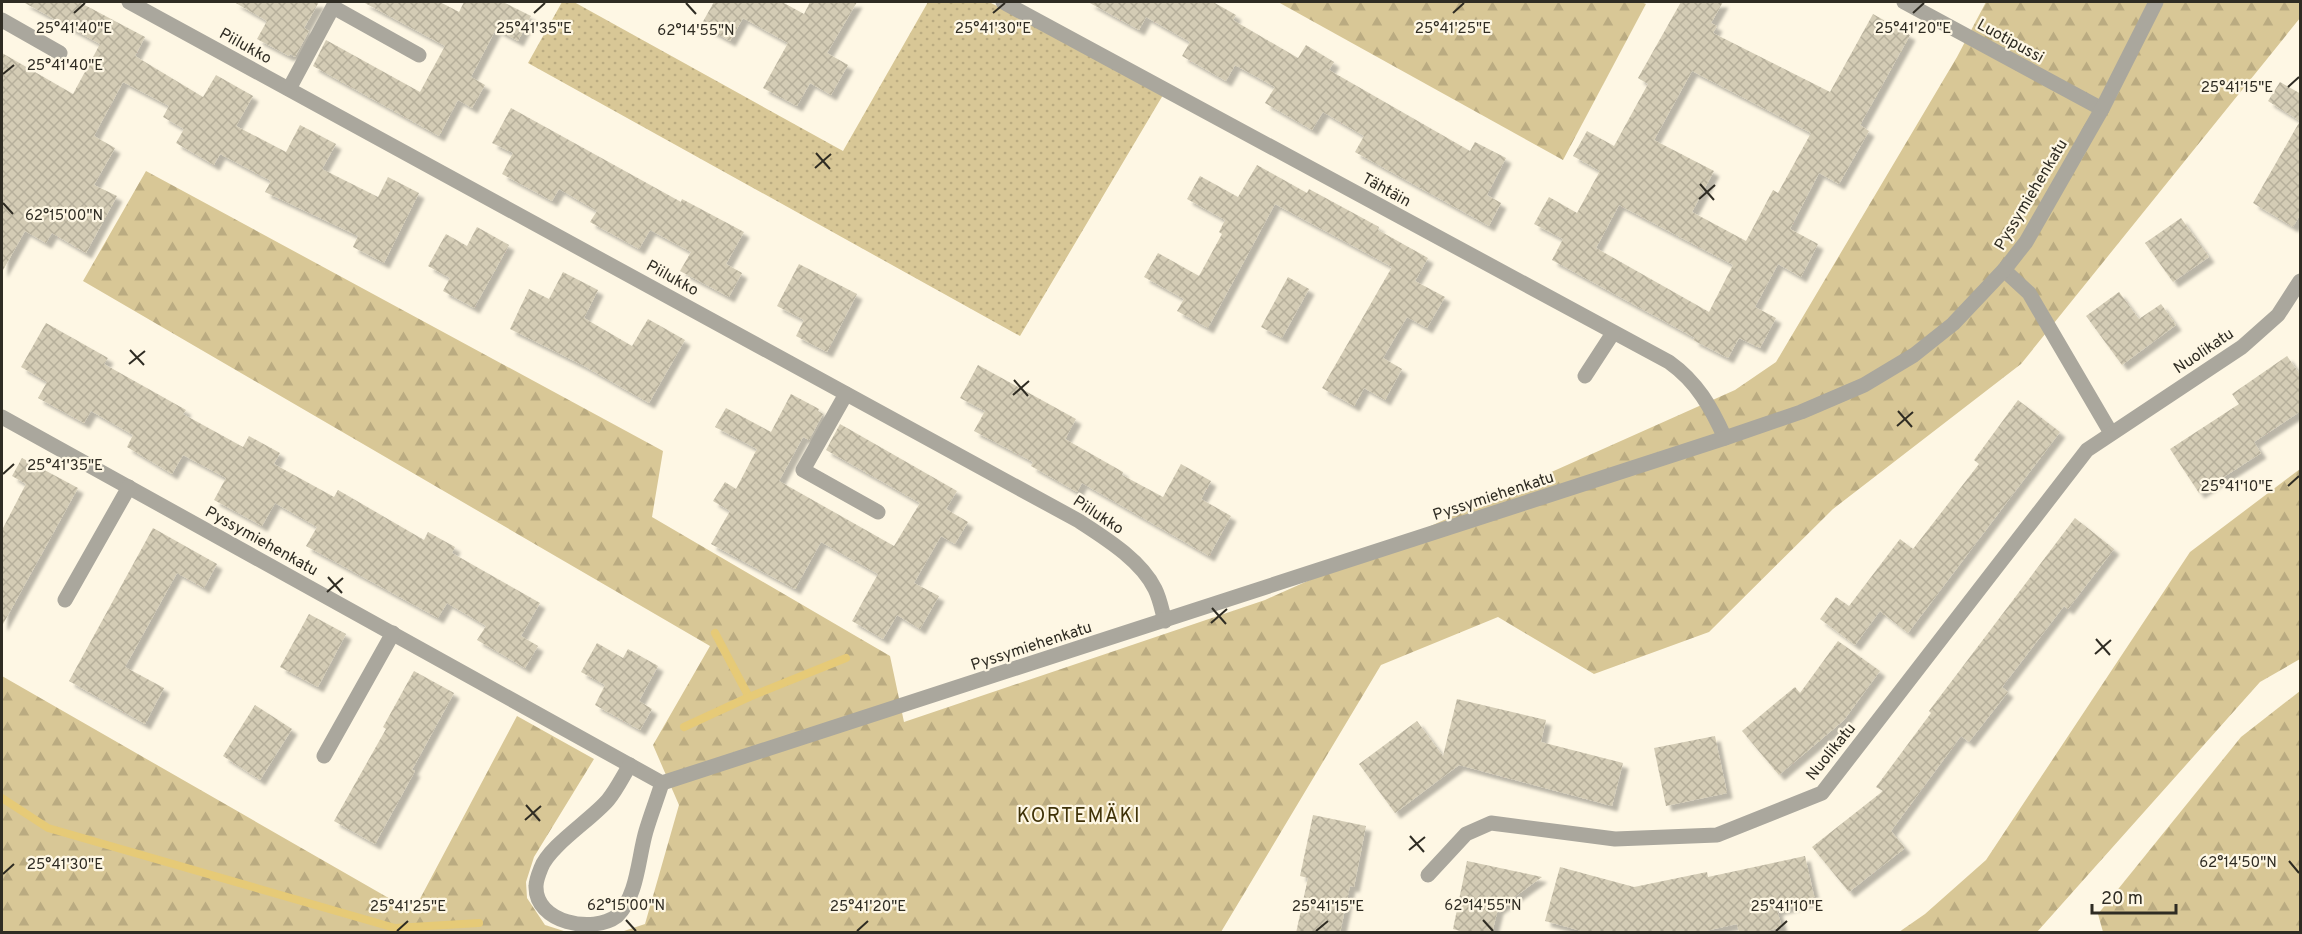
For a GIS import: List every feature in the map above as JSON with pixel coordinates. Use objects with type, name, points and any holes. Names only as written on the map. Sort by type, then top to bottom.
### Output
[{"type":"street","name":"Piilukko","points":[[129,2],[1079,521],[1115,545],[1137,565],[1155,589],[1165,621]]},
{"type":"street","name":"Tähtäin","points":[[1003,2],[1669,363],[1686,374],[1698,387],[1725,438]]},
{"type":"street","name":"Luotipussi","points":[[1904,2],[2102,109]]},
{"type":"street","name":"Pyssymiehenkatu","points":[[2,417],[662,783],[1725,438],[1801,412],[1864,385],[1914,355],[1953,324],[2004,270],[2026,242],[2102,109],[2157,2]]},
{"type":"street","points":[[289,89],[333,7],[419,55]]},
{"type":"street","points":[[2,20],[60,53]]},
{"type":"street","points":[[2004,270],[2029,293],[2111,433]]},
{"type":"street","name":"Nuolikatu","points":[[1428,875],[1466,834],[1491,823],[1615,839],[1717,834],[1821,793],[2087,450],[2242,347],[2278,315],[2301,281]]},
{"type":"street","points":[[1585,376],[1613,333]]},
{"type":"street","points":[[846,394],[803,470],[878,512]]},
{"type":"street","points":[[65,600],[129,487]]},
{"type":"street","points":[[324,756],[393,633]]},
{"type":"street","points":[[630,765],[608,799],[557,847],[542,865],[536,886],[541,903],[550,915],[562,922],[582,927],[605,925],[617,916],[630,898],[646,831],[662,783]]},
{"type":"green space","points":[[562,2],[574,2],[843,151],[928,2],[989,2],[1166,90],[1020,336],[528,63]]},
{"type":"green space","points":[[1278,2],[1641,2],[1646,4],[1563,160]]},
{"type":"green space","points":[[1986,2],[2300,2],[2300,18],[2021,364],[1833,509],[1709,632],[1594,674],[1498,617],[1381,665],[1221,932],[621,932],[645,924],[679,805],[653,745],[710,646],[83,281],[146,171],[663,451],[652,517],[890,656],[904,722],[1265,600],[1735,390],[1776,362],[1957,57]]},
{"type":"green space","points":[[2300,469],[2300,659],[2260,682],[2037,932],[1899,932],[1925,914],[1986,860],[2190,552]]},
{"type":"green space","points":[[2,676],[413,912],[517,716],[594,759],[534,857],[526,882],[527,898],[545,925],[567,932],[2,932]]},
{"type":"green space","points":[[2300,691],[2300,932],[2103,932],[2098,914],[2241,737]]},
{"type":"building","points":[[23,2],[79,2],[145,37],[135,56],[203,97],[216,75],[253,96],[236,126],[286,152],[300,125],[336,144],[322,169],[378,197],[388,177],[419,193],[384,263],[353,247],[358,236],[265,192],[271,181],[220,154],[214,165],[176,143],[184,129],[163,117],[169,106],[123,82],[94,136],[115,148],[94,185],[117,196],[86,253],[52,233],[46,243],[25,231],[2,272],[2,53],[73,94],[100,44]]},
{"type":"building","points":[[234,2],[319,2],[304,28],[309,31],[295,57],[257,39],[267,21]]},
{"type":"building","points":[[363,2],[440,2],[459,12],[464,2],[503,2],[531,16],[518,41],[496,29],[471,77],[485,85],[472,108],[458,100],[439,136],[313,66],[326,40],[420,92],[445,46]]},
{"type":"building","points":[[714,2],[782,2],[804,14],[810,2],[857,2],[827,53],[848,65],[831,95],[810,83],[797,106],[763,88],[788,43],[743,18],[730,41],[701,25]]},
{"type":"building","points":[[1088,2],[1213,2],[1236,15],[1233,20],[1298,58],[1306,45],[1334,62],[1329,70],[1470,151],[1475,142],[1506,158],[1487,195],[1501,203],[1489,226],[1355,152],[1364,136],[1323,112],[1312,130],[1265,103],[1275,87],[1235,65],[1226,81],[1182,56],[1190,42],[1146,17],[1139,30]]},
{"type":"building","points":[[1681,2],[1723,2],[1711,23],[1717,26],[1713,33],[1830,92],[1873,14],[1910,35],[1860,125],[1869,131],[1839,184],[1819,173],[1790,229],[1818,244],[1801,277],[1778,264],[1755,307],[1776,318],[1760,348],[1739,338],[1728,358],[1693,340],[1695,338],[1552,260],[1563,239],[1534,224],[1549,197],[1577,213],[1600,171],[1573,156],[1587,131],[1614,146],[1648,84],[1638,78]],"holes":[[[1692,71],[1811,133],[1778,193],[1773,190],[1746,241],[1692,212],[1714,171],[1654,140]],[[1619,205],[1733,265],[1709,312],[1596,248]]]},
{"type":"building","points":[[2280,82],[2301,94],[2301,213],[2293,227],[2253,203],[2300,121],[2268,101]]},
{"type":"building","points":[[511,108],[681,202],[682,199],[744,232],[726,264],[742,273],[729,297],[680,271],[691,252],[650,230],[639,249],[590,222],[597,211],[559,189],[552,201],[502,174],[513,153],[492,143]]},
{"type":"building","points":[[1257,165],[1307,193],[1309,189],[1379,227],[1378,230],[1428,258],[1415,281],[1445,297],[1427,328],[1407,317],[1383,358],[1402,369],[1385,400],[1364,388],[1354,406],[1322,388],[1392,267],[1275,204],[1208,328],[1177,311],[1184,299],[1144,277],[1158,253],[1199,276],[1222,234],[1219,232],[1225,220],[1187,199],[1200,176],[1238,197]]},
{"type":"building","points":[[2181,218],[2209,257],[2173,282],[2145,243]]},
{"type":"building","points":[[477,227],[509,245],[474,308],[443,291],[450,278],[428,266],[446,234],[467,246]]},
{"type":"building","points":[[799,264],[857,294],[827,352],[796,336],[804,320],[777,306]]},
{"type":"building","points":[[563,272],[598,290],[584,318],[632,346],[648,319],[685,340],[649,403],[584,366],[510,329],[529,289],[549,299]]},
{"type":"building","points":[[1288,277],[1309,289],[1282,338],[1261,327]]},
{"type":"building","points":[[2119,292],[2139,319],[2161,304],[2176,325],[2122,365],[2086,316]]},
{"type":"building","points":[[46,323],[108,358],[104,364],[186,410],[183,414],[243,447],[249,436],[280,453],[274,464],[334,497],[338,490],[424,540],[428,532],[455,547],[452,553],[540,603],[521,636],[538,646],[525,668],[477,640],[486,626],[447,603],[438,618],[306,546],[317,527],[275,503],[262,526],[214,500],[226,478],[183,455],[172,474],[127,447],[133,435],[91,411],[84,423],[38,398],[47,382],[21,367]]},
{"type":"building","points":[[2287,356],[2301,376],[2301,411],[2254,442],[2261,453],[2199,493],[2170,449],[2239,404],[2232,394]]},
{"type":"building","points":[[978,365],[1076,419],[1065,439],[1123,472],[1122,475],[1163,497],[1181,464],[1211,481],[1201,499],[1231,516],[1209,556],[1082,483],[1077,492],[1031,466],[1033,462],[974,431],[985,411],[960,398]]},
{"type":"building","points":[[791,394],[819,409],[818,411],[823,414],[809,440],[803,437],[779,481],[894,546],[920,503],[826,450],[840,424],[957,491],[946,509],[968,522],[955,544],[941,536],[914,583],[939,596],[920,629],[897,615],[883,639],[852,621],[878,574],[821,542],[795,589],[711,544],[730,511],[713,501],[725,482],[736,489],[757,449],[715,427],[726,408],[771,432]]},
{"type":"building","points":[[2018,400],[2060,432],[1908,633],[1880,611],[1855,645],[1820,619],[1836,597],[1849,606],[1900,539],[1913,549],[1979,464],[1974,460]]},
{"type":"building","points":[[22,458],[78,488],[2,626],[2,530],[26,484],[12,476]]},
{"type":"building","points":[[2075,518],[2114,549],[2068,609],[2064,606],[2002,687],[2008,692],[1969,742],[1961,736],[1891,831],[1905,848],[1849,892],[1812,847],[1883,791],[1876,787],[1931,713],[1929,711]]},
{"type":"building","points":[[153,528],[217,564],[204,588],[177,573],[125,667],[164,688],[145,724],[69,681]]},
{"type":"building","points":[[309,614],[346,634],[318,687],[280,667]]},
{"type":"building","points":[[1838,641],[1880,671],[1844,720],[1779,775],[1742,731],[1795,687],[1800,693]]},
{"type":"building","points":[[597,643],[623,658],[628,649],[658,666],[639,701],[652,709],[640,730],[595,705],[605,685],[581,672]]},
{"type":"building","points":[[414,671],[454,693],[375,844],[334,821],[386,729],[383,727]]},
{"type":"building","points":[[1457,699],[1546,720],[1541,742],[1623,763],[1612,806],[1459,765],[1395,813],[1359,764],[1417,721],[1443,756]]},
{"type":"building","points":[[255,705],[292,729],[260,780],[223,756]]},
{"type":"building","points":[[1715,736],[1727,793],[1666,806],[1654,748]]},
{"type":"building","points":[[1313,815],[1366,826],[1354,887],[1350,886],[1340,933],[1296,933],[1308,878],[1300,876]]},
{"type":"building","points":[[1805,856],[1815,900],[1777,910],[1782,927],[1759,933],[1739,933],[1737,924],[1696,933],[1589,933],[1545,921],[1560,867],[1634,887],[1707,872],[1708,877]]},
{"type":"building","points":[[1467,861],[1542,877],[1498,909],[1492,933],[1469,933],[1453,929]]},
{"type":"waterway","points":[[715,633],[749,697]]},
{"type":"waterway","points":[[684,727],[749,697],[846,658]]},
{"type":"waterway","points":[[2,798],[48,828],[395,928],[479,923]]},
{"type":"district","name":"KORTEMÄKI","points":[[1079,815]]}]
